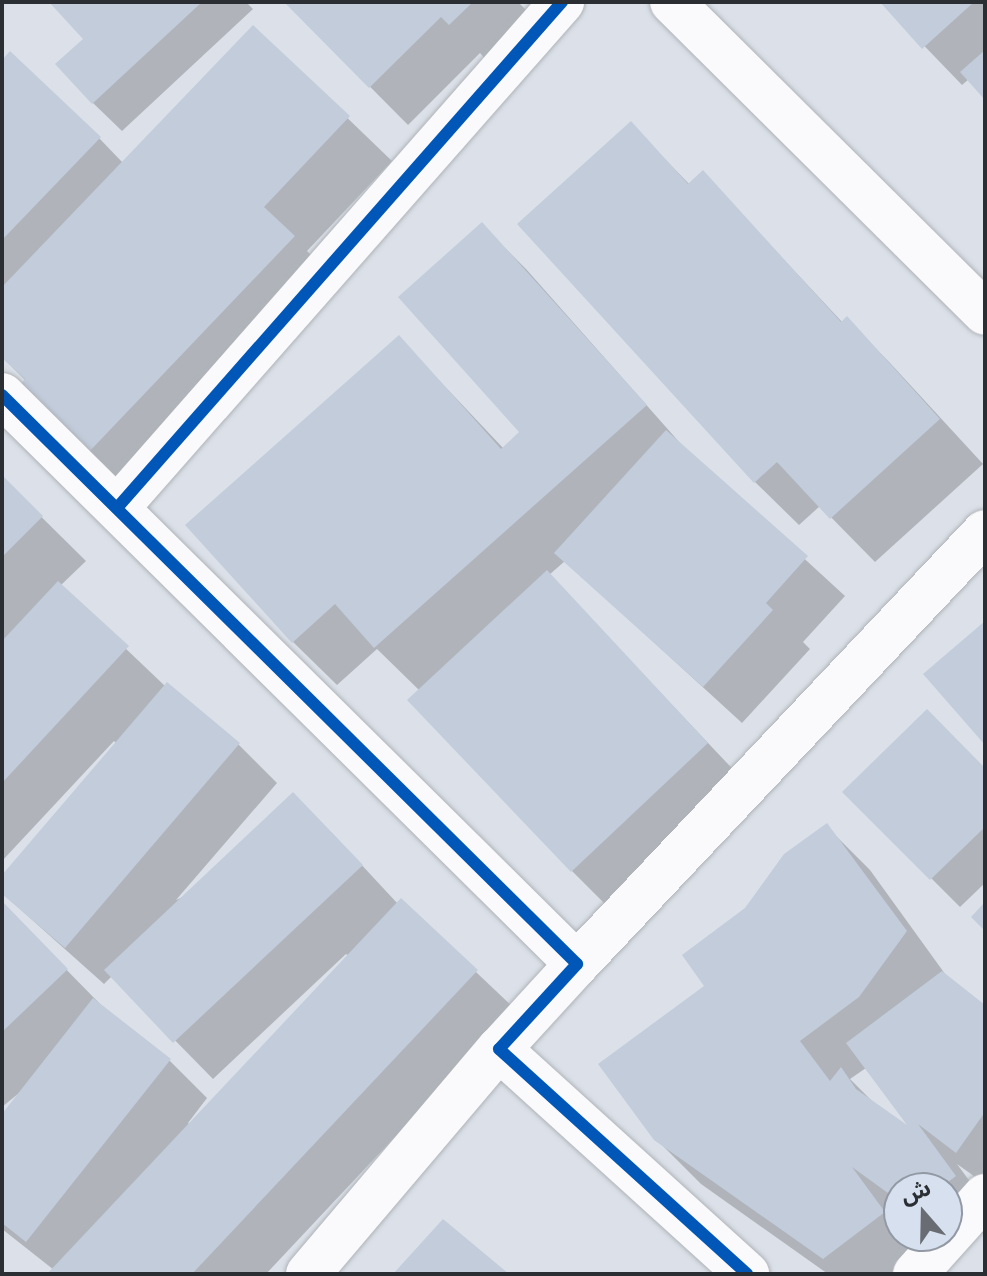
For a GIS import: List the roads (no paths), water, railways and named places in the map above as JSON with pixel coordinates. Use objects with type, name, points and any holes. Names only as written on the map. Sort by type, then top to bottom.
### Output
[{"type":"street","points":[[117,508],[562,2]]},
{"type":"street","points":[[672,2],[985,313]]},
{"type":"street","points":[[2,395],[577,964]]},
{"type":"street","points":[[308,1274],[499,1049],[985,532]]},
{"type":"street","points":[[499,1049],[747,1274]]},
{"type":"street","points":[[915,1274],[985,1196]]}]
